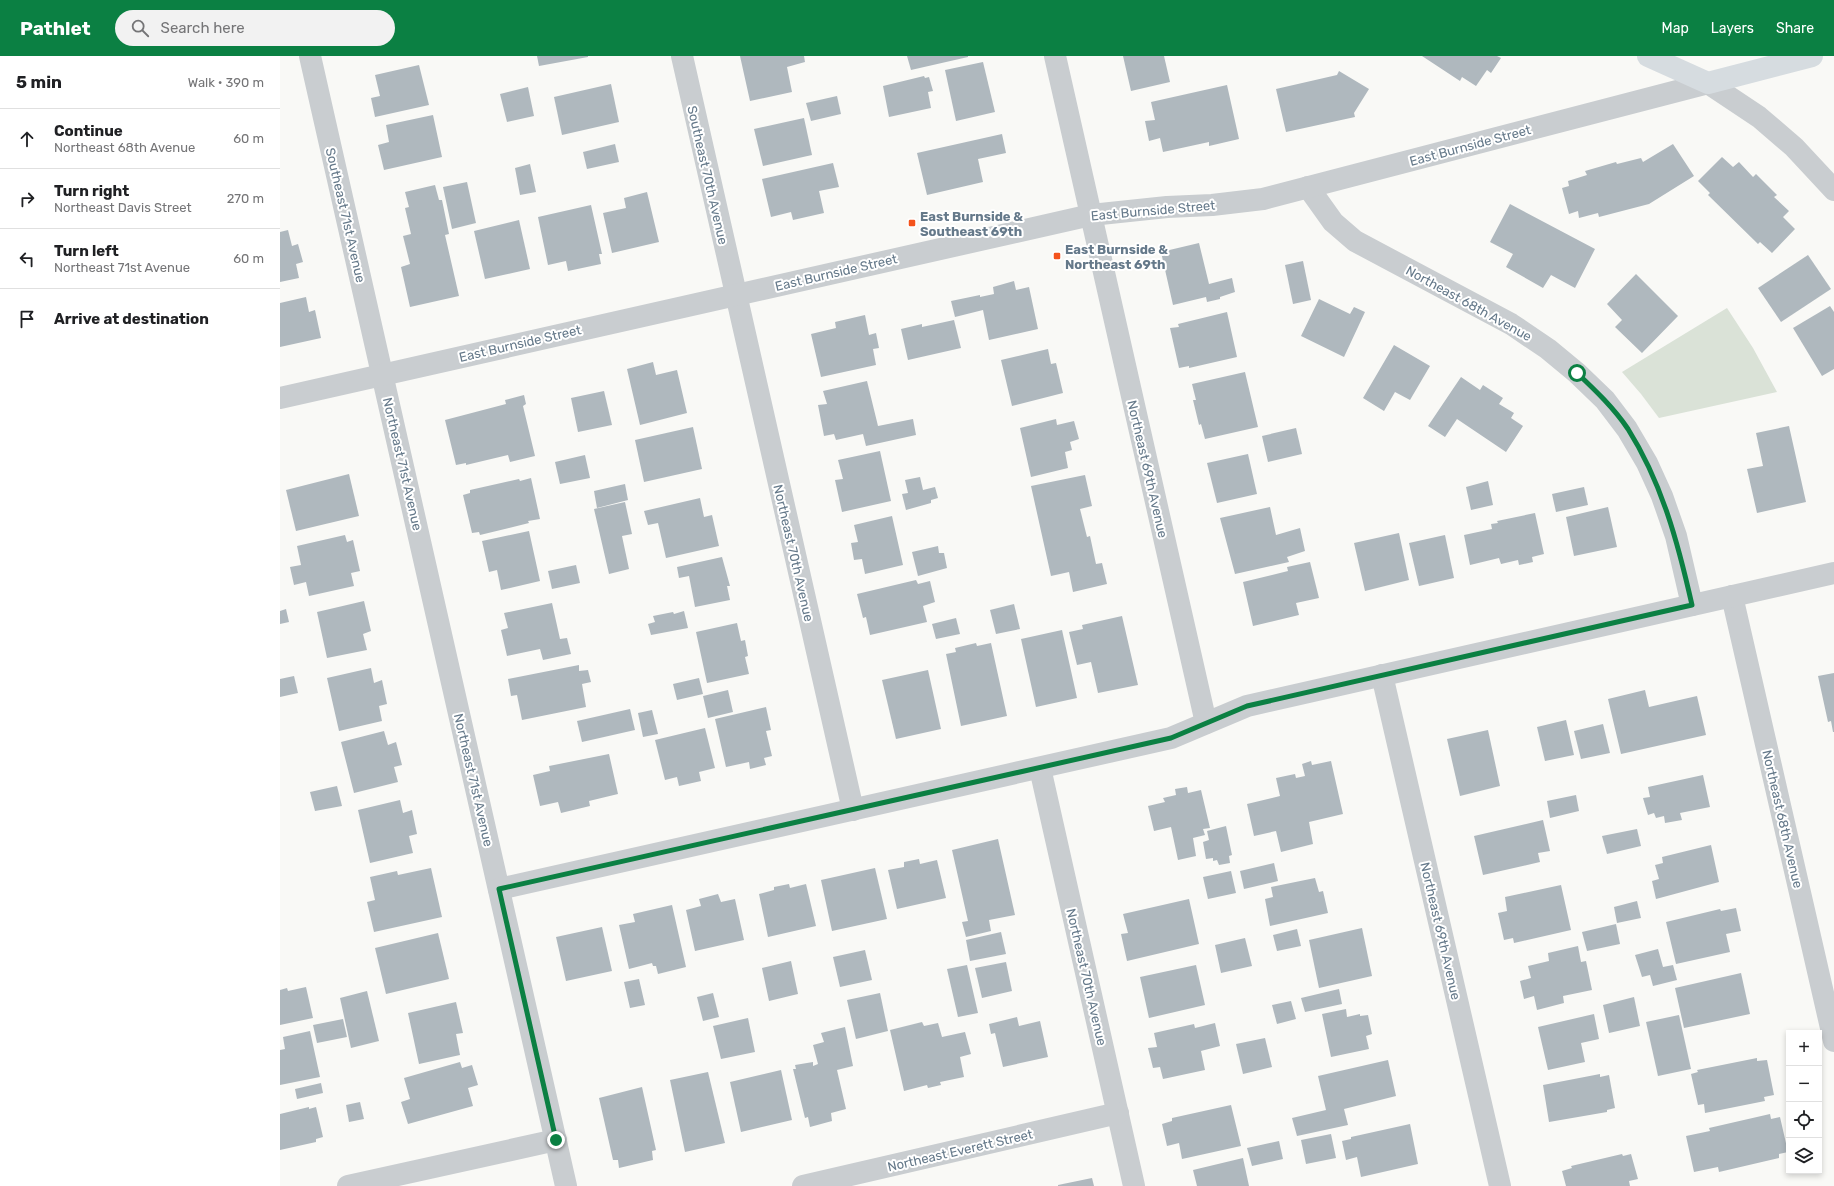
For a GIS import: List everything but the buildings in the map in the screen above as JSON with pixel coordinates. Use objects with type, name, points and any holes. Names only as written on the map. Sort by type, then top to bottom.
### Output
[{"type":"main road","points":[[1648,56],[1708,83]]},
{"type":"main road","name":"East Burnside Street","points":[[1708,83],[1812,56]]},
{"type":"street","name":"Southeast 71st Avenue","points":[[310,56],[382,374]]},
{"type":"street","name":"Southeast 70th Avenue","points":[[682,56],[735,295]]},
{"type":"street","name":"Northeast 69th Avenue","points":[[1055,56],[1206,723]]},
{"type":"street","name":"East Burnside Street","points":[[280,398],[1091,214],[1152,208],[1240,203],[1263,199],[1708,83]]},
{"type":"street","points":[[1708,83],[1765,122],[1794,147],[1834,190]]},
{"type":"street","name":"Northeast 68th Avenue","points":[[1308,187],[1333,222],[1355,241],[1511,324],[1548,349],[1605,400],[1627,429],[1647,463],[1662,496],[1676,536],[1692,605]]},
{"type":"street","name":"Northeast 70th Avenue","points":[[735,295],[853,810]]},
{"type":"street","name":"Northeast 71st Avenue","points":[[382,374],[566,1186]]},
{"type":"street","points":[[499,889],[1171,738],[1247,706],[1834,573]]},
{"type":"street","name":"Northeast 68th Avenue","points":[[1732,596],[1834,1041]]},
{"type":"street","name":"Northeast 69th Avenue","points":[[1382,675],[1500,1186]]},
{"type":"street","name":"Northeast 70th Avenue","points":[[1040,768],[1134,1186]]},
{"type":"street","name":"Northeast Everett Street","points":[[803,1186],[1118,1114]]},
{"type":"street","points":[[348,1186],[556,1140]]},
{"type":"shaded area","points":[[1727,308],[1753,348],[1777,392],[1659,418],[1622,372]]},
{"type":"place","name":"East Burnside & Southeast 69th","points":[[912,223]]},
{"type":"place","name":"East Burnside & Northeast 69th","points":[[1057,256]]},
{"type":"route","points":[[556,1140],[499,889],[1171,738],[1247,706],[1692,605],[1676,536],[1662,496],[1647,463],[1627,429],[1605,400],[1577,373]]}]
